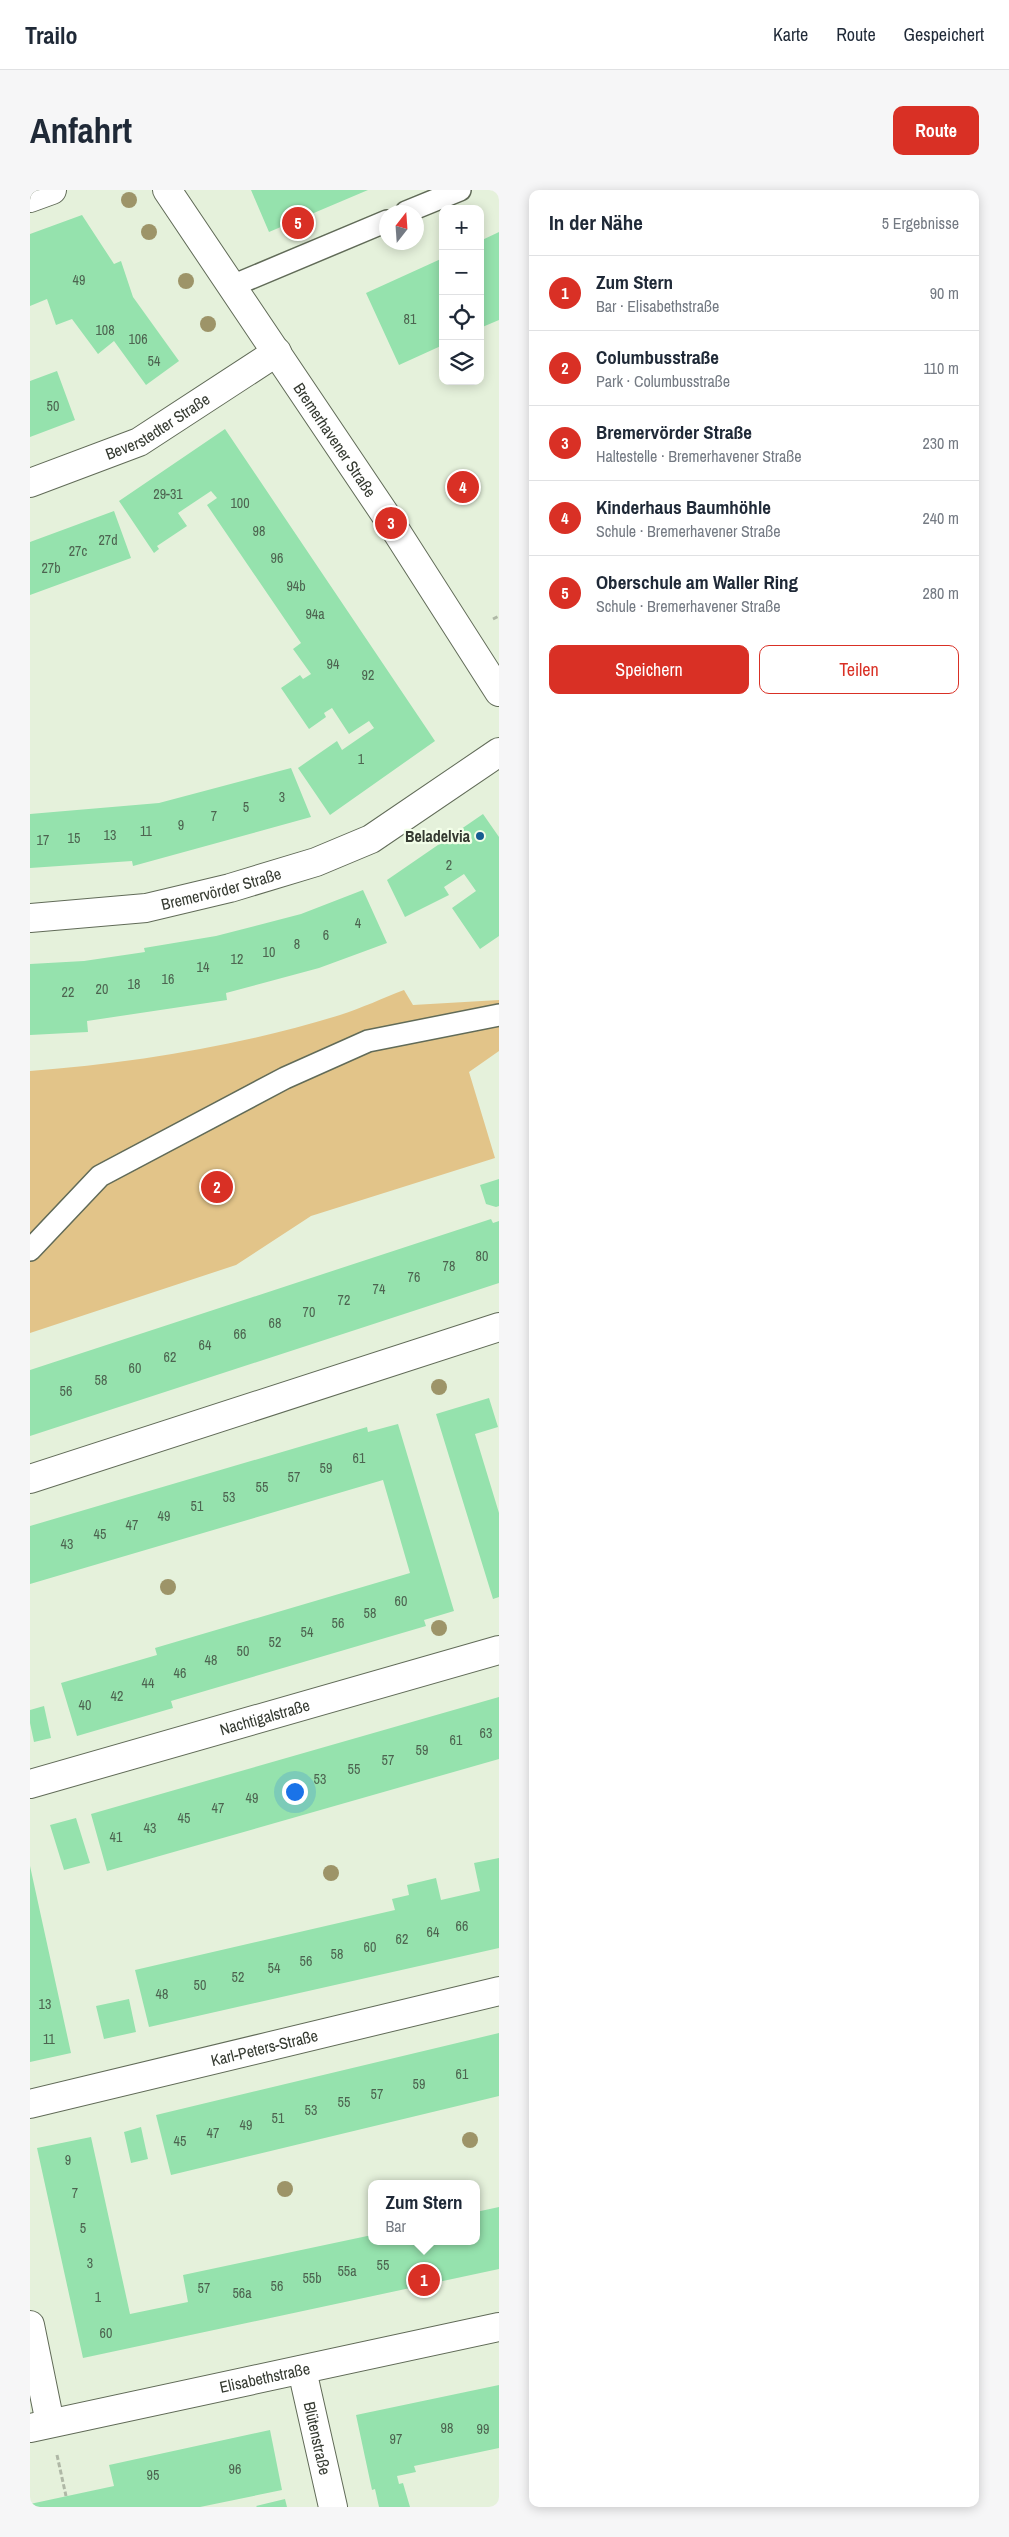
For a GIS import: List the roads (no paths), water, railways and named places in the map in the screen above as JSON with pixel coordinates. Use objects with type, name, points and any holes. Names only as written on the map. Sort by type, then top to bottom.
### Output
[{"type":"street","points":[[30,198],[52,190]]},
{"type":"street","name":"Bremerhavener Straße","points":[[167,190],[391,523],[499,692]]},
{"type":"street","name":"Beverstedter Straße","points":[[30,483],[139,442],[277,352]]},
{"type":"street","name":"Bremervörder Straße","points":[[30,918],[146,908],[230,888],[316,862],[371,839],[499,752]]},
{"type":"street","points":[[30,1479],[499,1327]]},
{"type":"street","name":"Nachtigalstraße","points":[[30,1784],[499,1650]]},
{"type":"street","name":"Karl-Peters-Straße","points":[[30,2104],[499,1991]]},
{"type":"street","points":[[30,2325],[40,2426]]},
{"type":"street","name":"Elisabethstraße","points":[[40,2426],[499,2327]]},
{"type":"street","name":"Blütenstraße","points":[[302,2370],[333,2507]]},
{"type":"lane","points":[[423,205],[460,190]]},
{"type":"lane","points":[[232,286],[379,224]]},
{"type":"lane","points":[[30,1250],[100,1176],[285,1078],[368,1041],[499,1015]]},
{"type":"place","name":"Oberschule am Waller Ring","points":[[298,223]]},
{"type":"place","name":"Kinderhaus Baumhöhle","points":[[463,487]]},
{"type":"place","name":"Bremervörder Straße","points":[[391,523]]},
{"type":"place","name":"Beladelvia","points":[[480,836]]},
{"type":"place","name":"Columbusstraße","points":[[217,1187]]},
{"type":"place","name":"Zum Stern","points":[[424,2280]]}]
